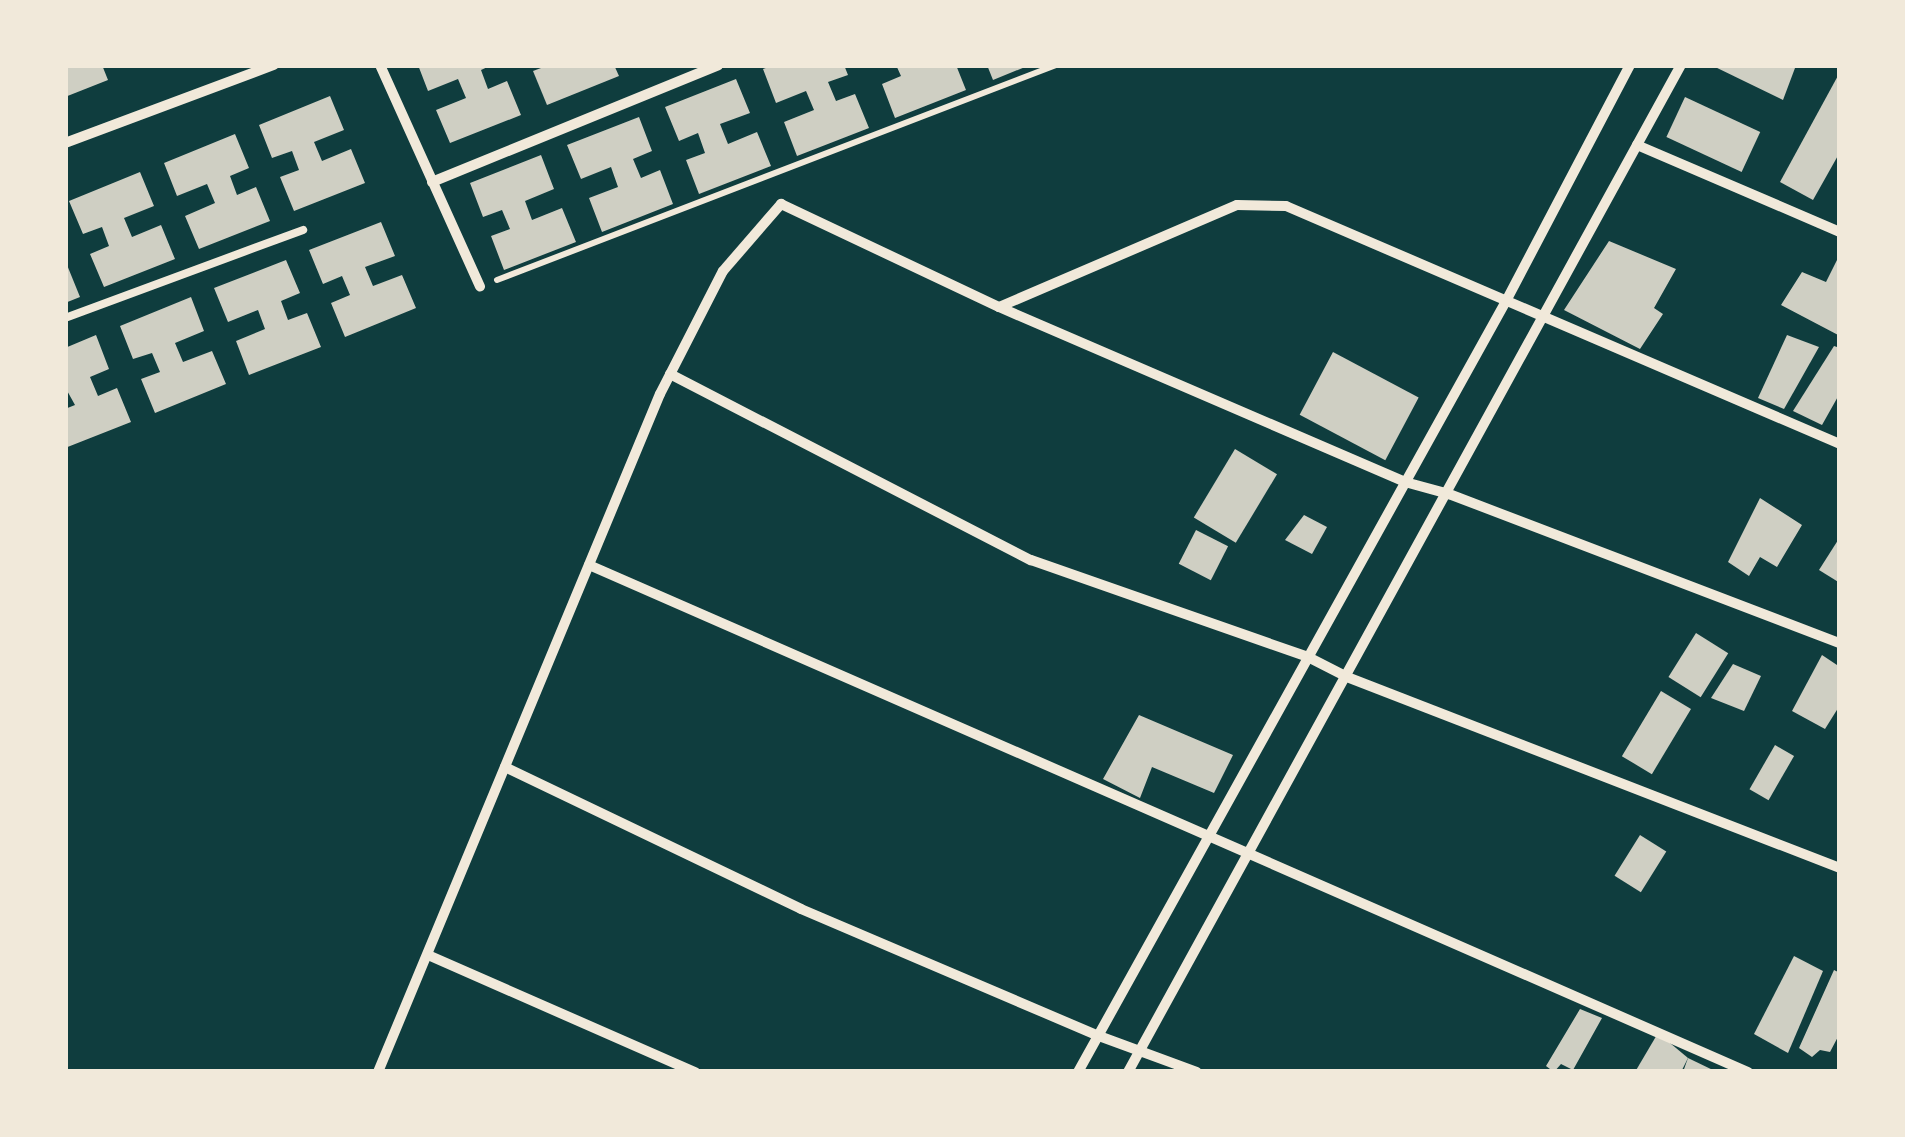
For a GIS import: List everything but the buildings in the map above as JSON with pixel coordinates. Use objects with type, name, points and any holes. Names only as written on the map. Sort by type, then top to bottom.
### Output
[{"type":"street","points":[[65,143],[274,65]]},
{"type":"street","points":[[380,65],[480,286]]},
{"type":"street","points":[[432,182],[718,65]]},
{"type":"street","points":[[1078,1072],[1505,303],[1630,65]]},
{"type":"street","points":[[1128,1072],[1348,678],[1681,65]]},
{"type":"street","points":[[1638,145],[1840,232]]},
{"type":"street","points":[[378,1072],[670,374],[722,271],[781,204],[999,308],[1406,482],[1448,494],[1840,643]]},
{"type":"street","points":[[999,308],[1238,205],[1286,206],[1840,444]]},
{"type":"street","points":[[670,374],[1032,560],[1308,657],[1348,678],[1840,868]]},
{"type":"street","points":[[589,564],[1207,839],[1748,1072]]},
{"type":"street","points":[[506,766],[801,909],[1099,1036],[1197,1072]]},
{"type":"street","points":[[428,955],[695,1072]]},
{"type":"lane","points":[[65,318],[303,230]]},
{"type":"path","points":[[480,286],[1056,65]]}]
